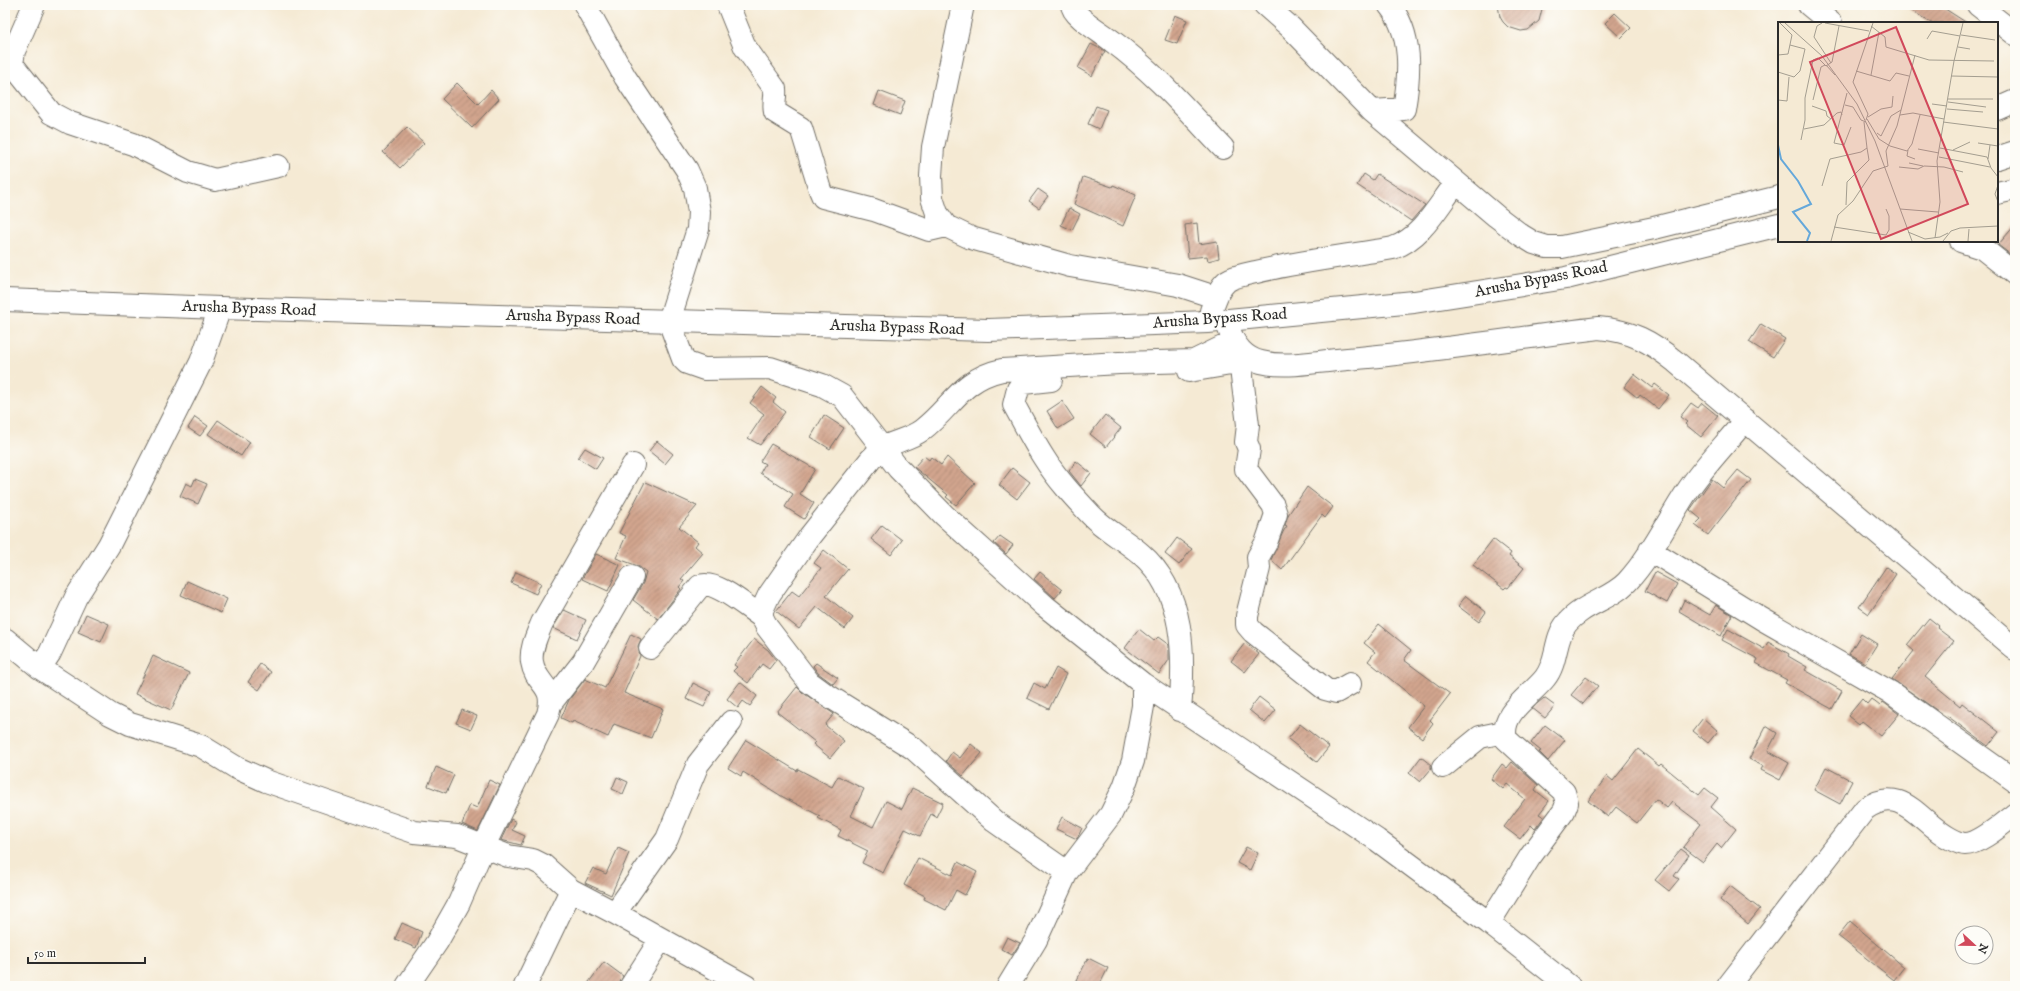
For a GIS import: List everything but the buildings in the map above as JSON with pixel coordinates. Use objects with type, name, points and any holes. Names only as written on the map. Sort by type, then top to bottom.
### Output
[{"type":"street","points":[[34,5],[14,51],[12,64],[16,71],[30,84],[51,113],[59,118],[133,144],[188,172],[204,178],[216,180],[278,166]]},
{"type":"street","points":[[585,5],[640,101],[687,170],[698,199],[698,229],[669,321],[679,352],[687,363],[704,369],[715,370],[770,368],[833,390],[842,396],[882,448],[944,515],[992,561],[1044,606],[1143,684],[1377,840],[1489,923],[1569,986]]},
{"type":"street","points":[[728,5],[745,47],[775,89],[776,97],[773,105],[775,112],[782,118],[798,124],[801,128],[823,197],[874,210],[929,230],[946,226]]},
{"type":"street","points":[[963,5],[933,147],[932,198],[937,213],[946,226],[970,238],[1070,266],[1178,286],[1215,297]]},
{"type":"street","points":[[1072,5],[1075,12],[1081,18],[1114,42],[1150,74],[1223,148]]},
{"type":"street","points":[[1265,5],[1290,27],[1372,111],[1456,183],[1521,235],[1547,247],[1562,247],[1646,229],[1778,197]]},
{"type":"street","points":[[1372,111],[1404,109],[1408,88],[1409,70],[1407,47],[1401,25],[1389,5]]},
{"type":"street","points":[[1809,5],[1830,22]]},
{"type":"street","points":[[1978,5],[2015,34]]},
{"type":"street","points":[[5,79],[30,84]]},
{"type":"street","points":[[1998,109],[2015,101]]},
{"type":"street","points":[[1998,158],[2015,152]]},
{"type":"street","points":[[1456,183],[1417,235],[1404,244],[1393,248],[1271,268],[1240,276],[1228,281],[1215,297],[1217,322],[1240,352],[1260,362],[1281,364],[1369,357],[1598,328],[1631,333],[1662,350],[2015,649]]},
{"type":"street","points":[[1998,193],[2015,189]]},
{"type":"street","name":"Arusha Bypass Road","points":[[5,300],[220,308],[988,330],[1217,322],[1414,302],[1566,278],[1778,225]]},
{"type":"street","points":[[1964,242],[1982,248],[2015,274]]},
{"type":"street","points":[[40,668],[53,646],[76,597],[101,561],[113,538],[201,362],[220,308]]},
{"type":"street","points":[[762,617],[764,604],[810,536],[837,501],[882,448],[910,437],[921,430],[938,416],[961,390],[986,374],[1002,370],[1119,363],[1194,361],[1240,352]]},
{"type":"street","points":[[1240,352],[1248,425],[1246,442],[1249,449],[1246,469],[1273,505],[1276,514],[1266,542],[1258,557],[1259,568],[1247,616],[1247,625],[1253,632],[1325,689],[1336,692],[1350,684]]},
{"type":"street","points":[[1180,710],[1183,678],[1183,652],[1177,616],[1167,586],[1158,570],[1141,554],[1092,516],[1044,459],[1014,405],[1015,396],[1023,383],[1031,380],[1136,376],[1207,369],[1240,352]]},
{"type":"street","points":[[1489,923],[1530,856],[1564,811],[1566,803],[1564,792],[1506,739],[1504,732],[1509,715],[1545,678],[1552,667],[1561,634],[1567,623],[1575,616],[1615,592],[1627,582],[1650,550],[1687,492],[1745,420]]},
{"type":"street","points":[[407,986],[449,921],[548,714],[551,703],[550,695],[534,671],[532,662],[532,652],[536,638],[542,623],[632,465]]},
{"type":"street","points":[[1650,550],[1762,619],[1890,692],[2015,781]]},
{"type":"street","points":[[551,703],[583,662],[632,577]]},
{"type":"street","points":[[650,648],[700,586],[705,584],[716,586],[762,617],[771,633],[809,682],[824,693],[914,749],[994,821],[1067,872]]},
{"type":"street","points":[[5,639],[40,668],[110,714],[130,724],[201,746],[237,768],[266,781],[414,832],[457,836],[483,848],[508,856],[533,860],[543,864],[572,890],[746,986]]},
{"type":"street","points":[[1008,986],[1036,940],[1067,872],[1111,814],[1124,787],[1133,762],[1143,706],[1143,684]]},
{"type":"street","points":[[615,913],[667,839],[698,764],[730,722]]},
{"type":"street","points":[[1443,768],[1480,737],[1504,732]]},
{"type":"street","points":[[1728,986],[1865,809],[1876,801],[1886,799],[1906,804],[1945,836],[1965,844],[1979,840],[2015,814]]},
{"type":"street","points":[[526,986],[572,890]]},
{"type":"street","points":[[631,986],[661,939]]}]
